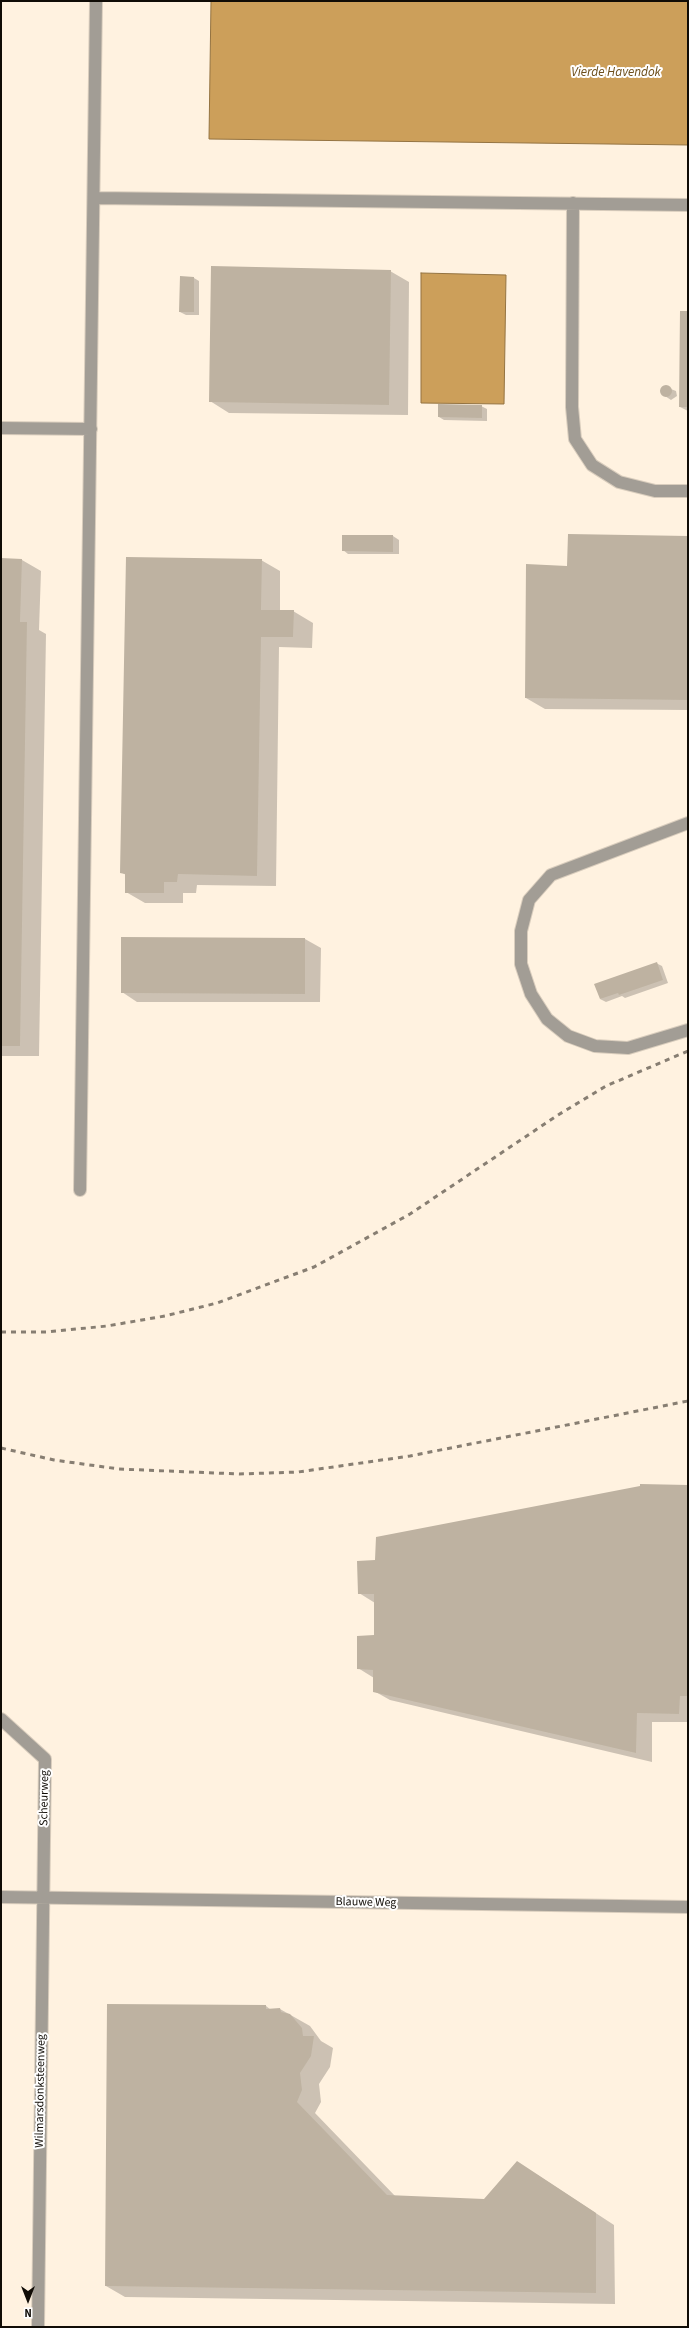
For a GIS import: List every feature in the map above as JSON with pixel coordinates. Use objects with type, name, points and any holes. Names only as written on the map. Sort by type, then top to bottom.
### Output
[{"type":"street","points":[[80,1190],[96,1]]},
{"type":"street","points":[[94,198],[688,204]]},
{"type":"street","points":[[573,203],[572,407],[575,439],[592,465],[618,482],[655,490],[688,490]]},
{"type":"street","points":[[1,428],[91,429]]},
{"type":"street","points":[[688,823],[551,875],[529,900],[521,931],[521,964],[531,994],[547,1019],[568,1036],[595,1046],[628,1048],[688,1030]]},
{"type":"street","name":"Scheurweg","points":[[1,1719],[45,1759],[43,1898]]},
{"type":"street","points":[[1,1897],[43,1898]]},
{"type":"street","name":"Blauwe Weg","points":[[43,1898],[688,1907]]},
{"type":"street","name":"Wilmarsdonksteenweg","points":[[38,2327],[43,1898]]},
{"type":"water","name":"Vierde Havendok","points":[[211,1],[688,1],[688,145],[209,139]]},
{"type":"water","points":[[421,273],[506,275],[504,404],[421,403]]},
{"type":"building","points":[[211,266],[391,270],[389,405],[209,402]]},
{"type":"building","points":[[180,276],[194,277],[194,312],[179,312]]},
{"type":"building","points":[[680,311],[688,311],[688,407],[679,407]]},
{"type":"building","points":[[664,385],[668,385],[672,391],[668,397],[664,397],[660,393],[660,389]]},
{"type":"building","points":[[438,404],[482,405],[482,418],[438,417]]},
{"type":"building","points":[[568,534],[688,536],[688,700],[525,698],[526,564],[567,566]]},
{"type":"building","points":[[342,535],[393,535],[393,552],[342,551]]},
{"type":"building","points":[[126,557],[262,559],[261,610],[294,610],[293,637],[261,637],[257,876],[178,874],[177,882],[164,882],[164,893],[125,893],[125,874],[120,873]]},
{"type":"building","points":[[1,558],[22,559],[20,622],[27,622],[20,1046],[1,1046]]},
{"type":"building","points":[[121,937],[305,938],[305,994],[121,993]]},
{"type":"building","points":[[657,962],[663,980],[619,995],[618,993],[600,999],[594,984]]},
{"type":"building","points":[[640,1484],[688,1485],[688,1696],[680,1696],[679,1714],[637,1713],[636,1753],[373,1692],[373,1670],[357,1669],[357,1636],[374,1635],[374,1594],[358,1594],[357,1561],[375,1560],[376,1537],[640,1486]]},
{"type":"building","points":[[107,2004],[266,2005],[266,2009],[280,2008],[281,2012],[290,2014],[302,2028],[303,2036],[314,2036],[311,2056],[300,2073],[302,2090],[297,2102],[387,2195],[484,2199],[517,2161],[596,2213],[596,2293],[105,2286]]},
{"type":"railway","points":[[1,1332],[47,1332],[107,1326],[165,1316],[217,1303],[314,1267],[410,1214],[558,1115],[606,1086],[688,1051]]},
{"type":"railway","points":[[1,1448],[54,1460],[119,1469],[239,1474],[298,1472],[410,1456],[688,1401]]}]
